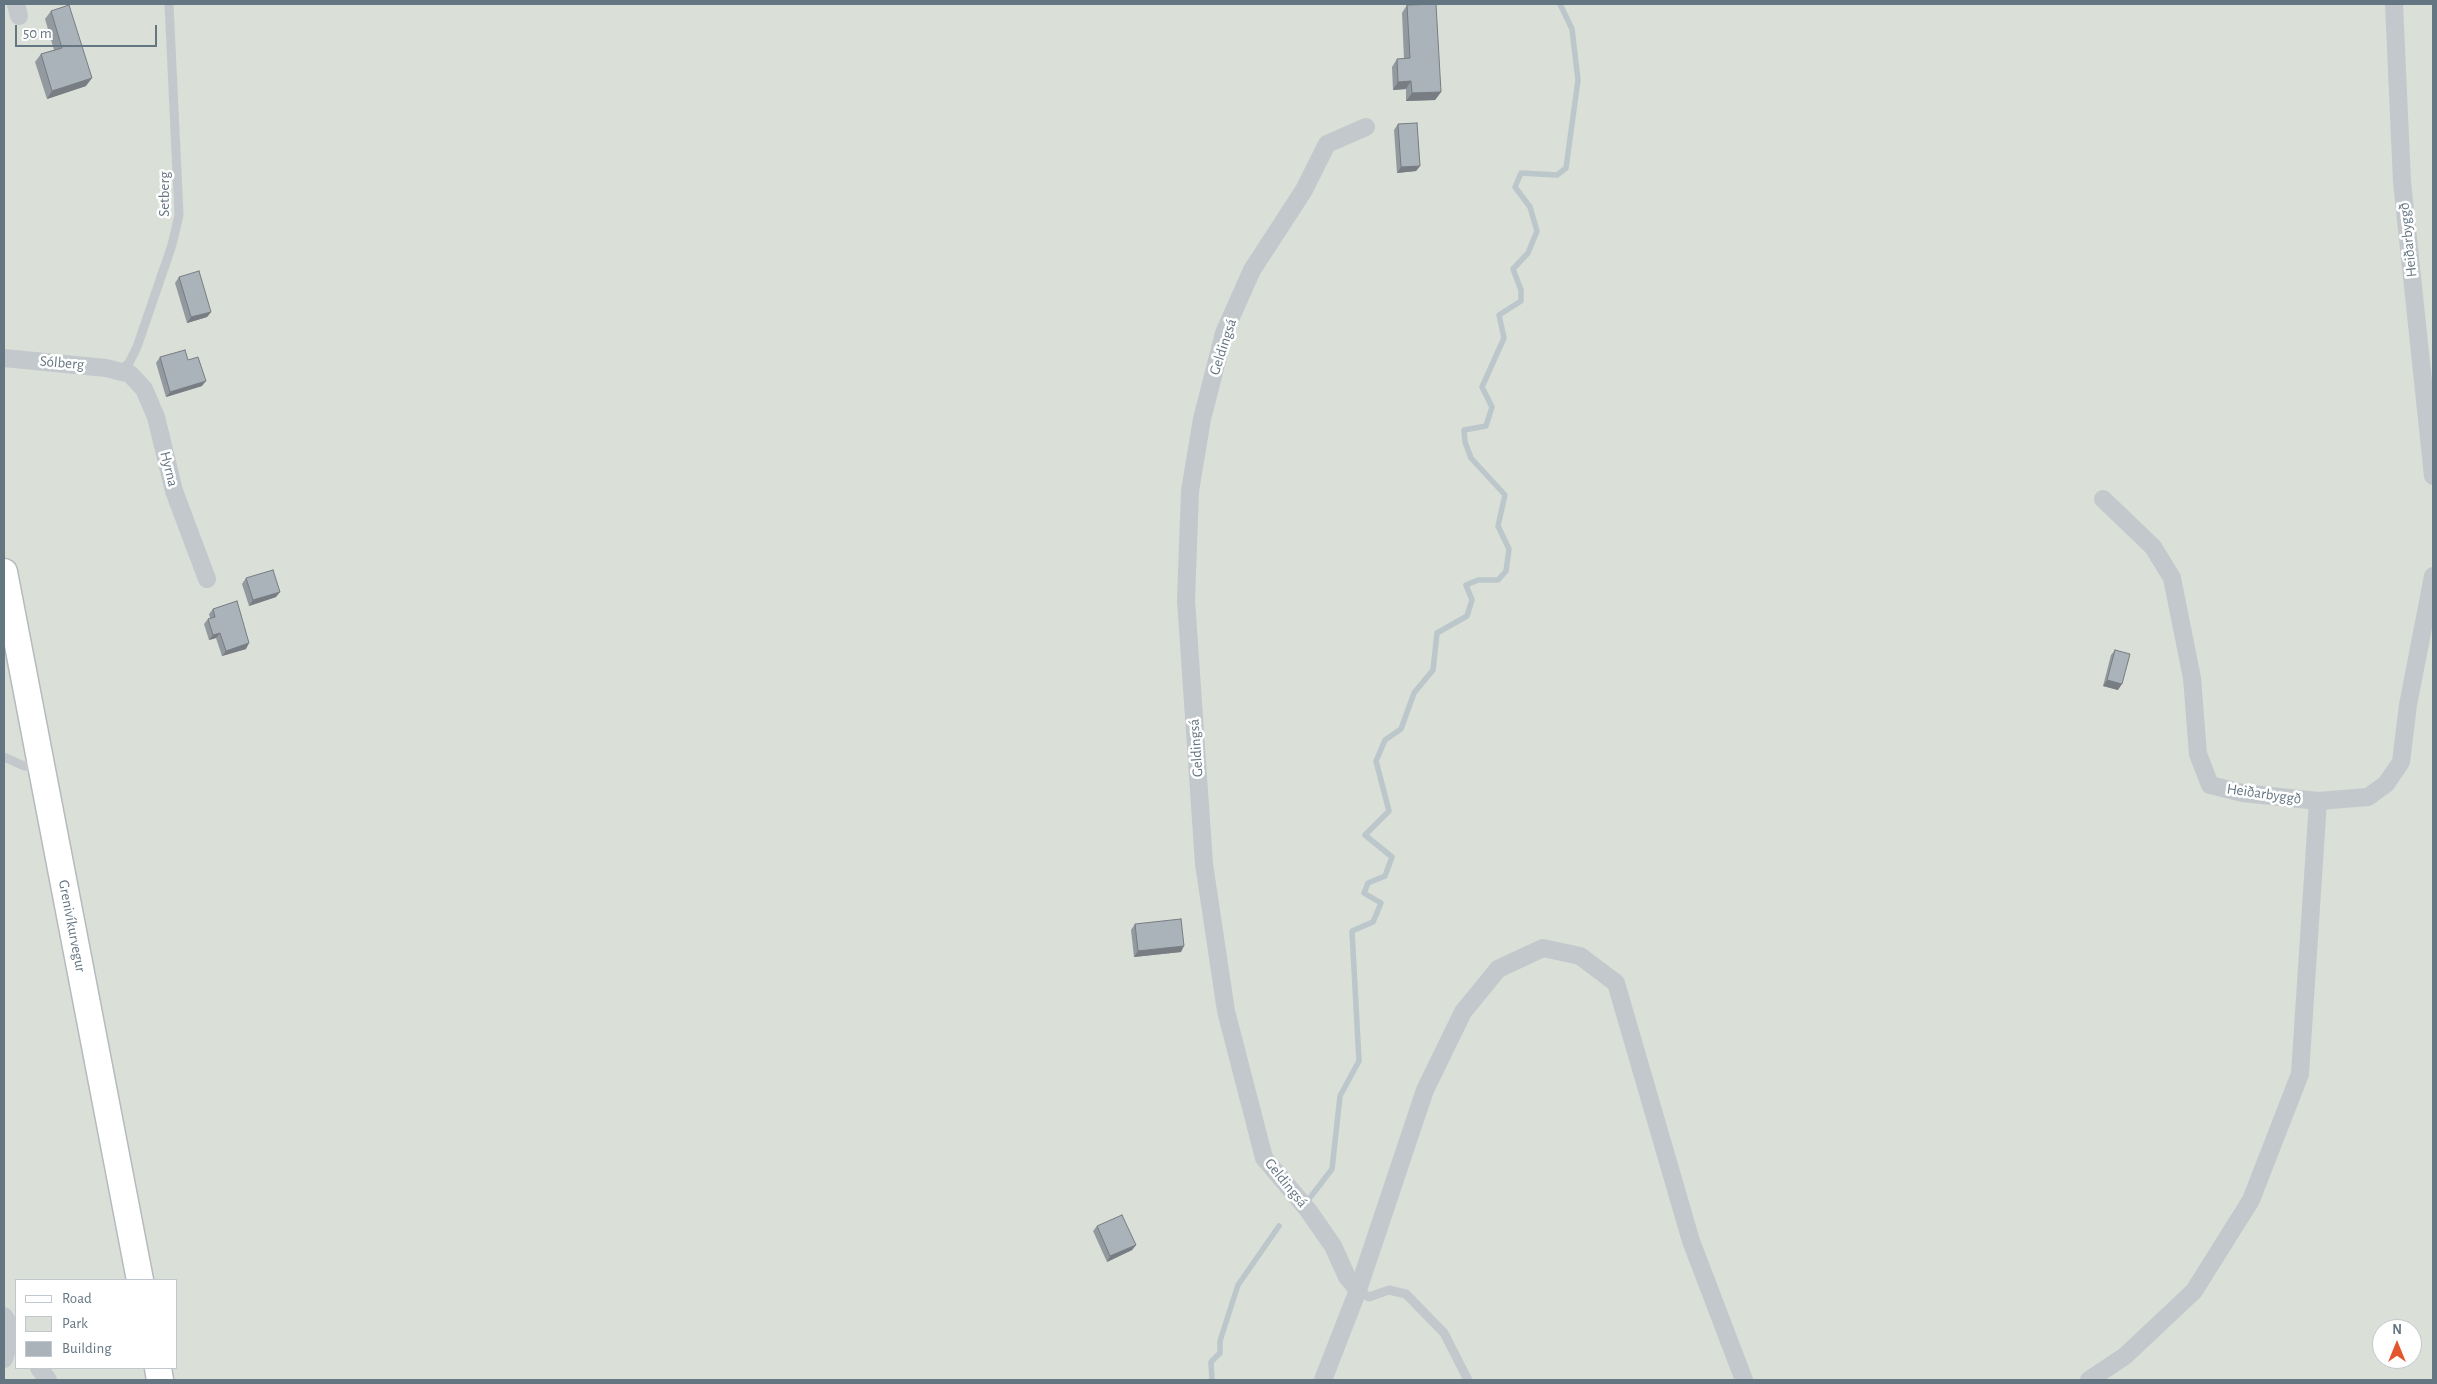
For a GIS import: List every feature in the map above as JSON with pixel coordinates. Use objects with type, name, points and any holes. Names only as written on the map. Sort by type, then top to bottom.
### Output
[{"type":"main road","name":"Grenivíkurvegur","points":[[4,572],[140,1279]]},
{"type":"street","name":"Heiðarbyggð","points":[[2394,4],[2402,182],[2433,476]]},
{"type":"street","name":"Geldingsá","points":[[1358,1290],[1347,1277],[1333,1246],[1308,1210],[1264,1158],[1228,1020],[1204,864],[1186,600],[1190,491],[1202,419],[1224,333],[1252,270],[1304,190],[1327,144],[1366,127]]},
{"type":"street","name":"Sólberg","points":[[4,358],[119,371]]},
{"type":"street","name":"Hyrna","points":[[119,371],[130,374],[144,389],[156,417],[174,491],[206,579]]},
{"type":"street","name":"Heiðarbyggð","points":[[2103,499],[2153,547],[2172,578],[2192,678],[2198,754],[2210,785],[2243,793],[2318,801],[2368,797],[2386,784],[2401,762],[2408,705],[2433,576]]},
{"type":"street","points":[[2089,1380],[2125,1356],[2194,1291],[2251,1200],[2300,1074],[2318,801]]},
{"type":"street","points":[[1323,1380],[1358,1290],[1425,1090],[1463,1012],[1498,969],[1543,948],[1580,956],[1616,983],[1691,1241],[1744,1380]]},
{"type":"street","points":[[4,1359],[11,1327]]},
{"type":"street","points":[[41,1369],[48,1380]]},
{"type":"lane","name":"Setberg","points":[[119,371],[128,363],[137,347],[172,245],[179,215],[169,4]]},
{"type":"lane","points":[[4,757],[24,766],[41,766]]},
{"type":"lane","points":[[1358,1290],[1369,1297],[1389,1290],[1406,1294],[1426,1312],[1444,1333],[1468,1380]]},
{"type":"green space","points":[[4,4],[2433,4],[2433,1380],[4,1380]]},
{"type":"building","points":[[1436,4],[1441,92],[1412,93],[1411,81],[1398,82],[1397,59],[1410,58],[1407,5]]},
{"type":"building","points":[[69,5],[92,78],[52,91],[41,54],[62,48],[51,11]]},
{"type":"building","points":[[1417,123],[1420,166],[1401,167],[1398,124]]},
{"type":"building","points":[[199,271],[211,312],[191,317],[179,277]]},
{"type":"building","points":[[185,350],[188,360],[198,357],[206,381],[170,392],[160,357]]},
{"type":"building","points":[[273,570],[280,592],[253,600],[246,578]]},
{"type":"building","points":[[237,601],[249,643],[226,651],[220,633],[213,635],[208,619],[215,617],[213,609]]},
{"type":"building","points":[[2115,650],[2130,654],[2122,684],[2107,680]]},
{"type":"building","points":[[1181,919],[1184,946],[1138,951],[1135,924]]},
{"type":"building","points":[[1122,1215],[1136,1245],[1110,1256],[1097,1226]]},
{"type":"waterway","points":[[1309,1199],[1332,1169],[1340,1096],[1359,1061],[1352,931],[1373,922],[1381,903],[1364,893],[1368,883],[1385,876],[1392,857],[1365,835],[1389,811],[1376,761],[1385,740],[1401,729],[1414,693],[1433,670],[1437,633],[1467,616],[1472,600],[1466,585],[1478,580],[1498,580],[1506,571],[1509,549],[1498,526],[1505,495],[1471,458],[1465,442],[1464,430],[1486,426],[1492,407],[1482,387],[1504,338],[1499,315],[1521,301],[1521,290],[1513,269],[1528,253],[1537,231],[1530,207],[1515,187],[1521,173],[1557,175],[1566,168],[1578,80],[1572,29],[1560,4]]},
{"type":"waterway","points":[[1212,1380],[1211,1362],[1220,1353],[1220,1341],[1238,1285],[1279,1226]]}]
